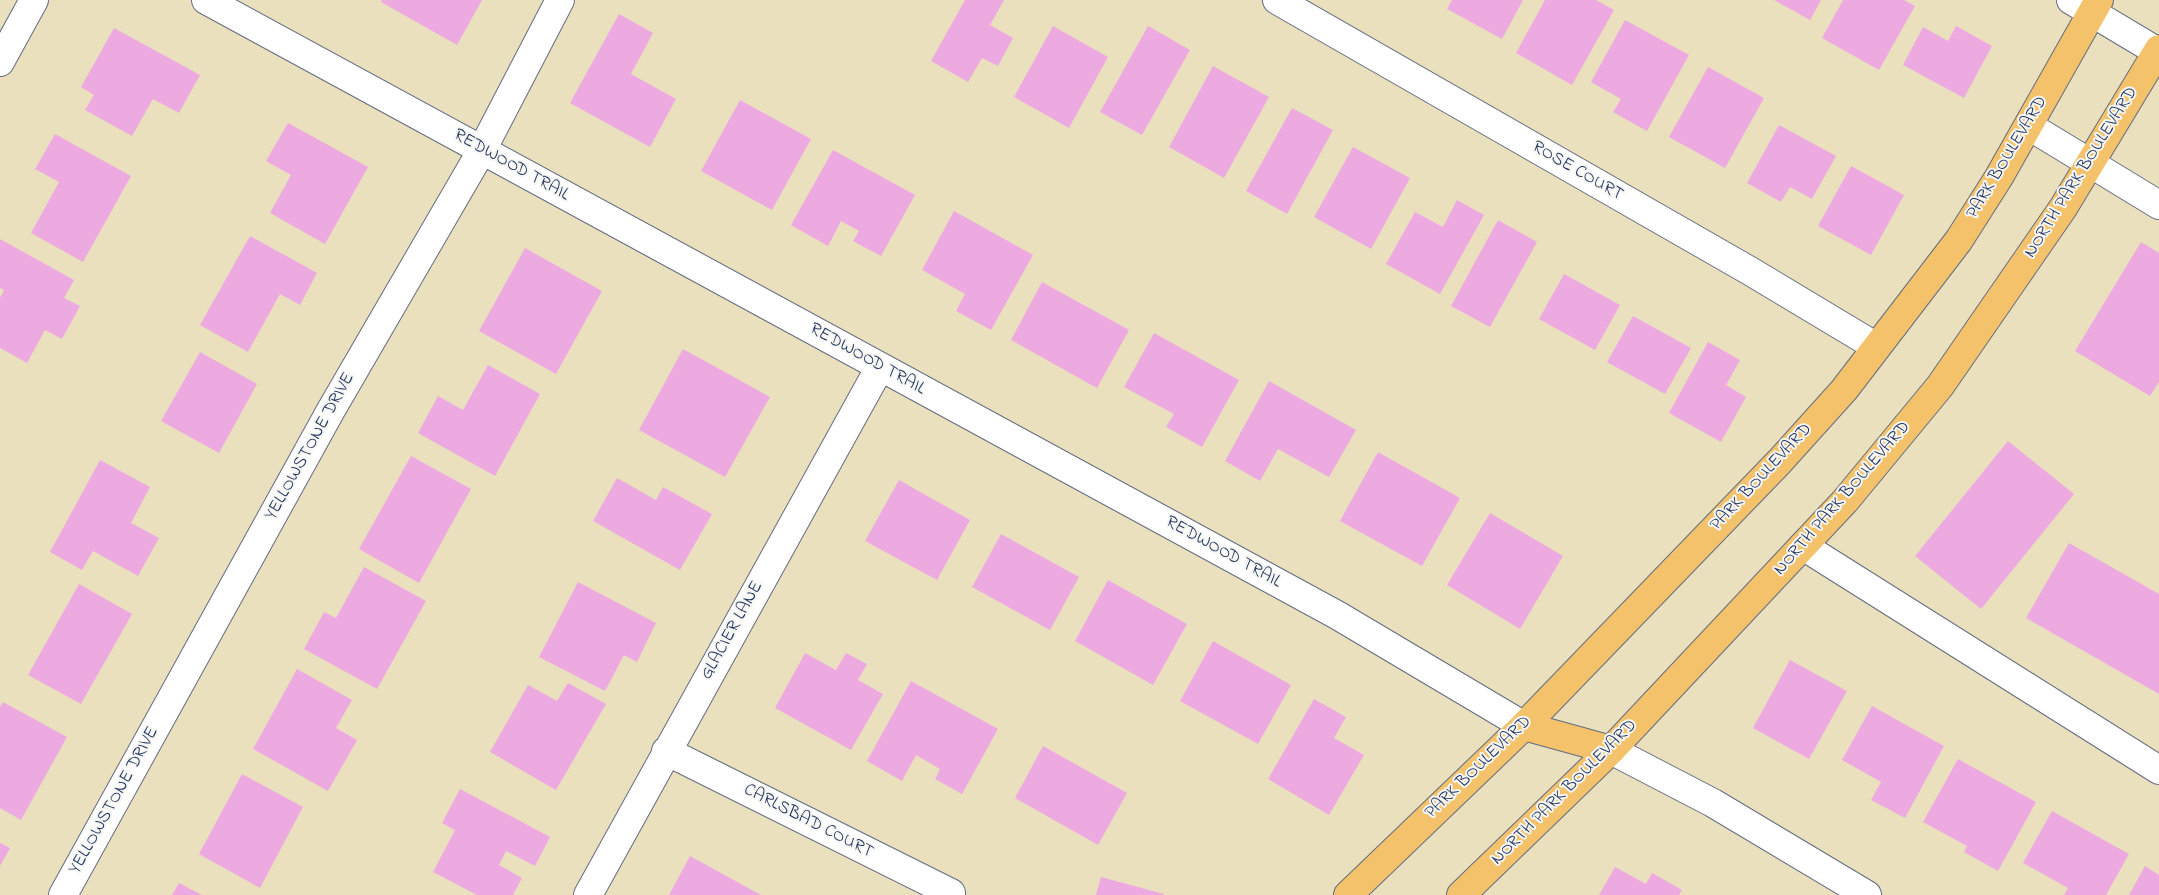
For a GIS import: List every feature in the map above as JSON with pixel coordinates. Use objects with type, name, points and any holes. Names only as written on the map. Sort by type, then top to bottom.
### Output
[{"type":"main road","name":"PARK BOULEVARD","points":[[1348,895],[1524,726],[1780,461],[1844,390],[1959,240],[2029,126],[2088,4]]},
{"type":"main road","name":"NORTH PARK BOULEVARD","points":[[1461,895],[1611,750],[1803,546],[1845,501],[1940,386],[2063,208],[2158,51]]},
{"type":"main road","points":[[1524,726],[1611,750]]},
{"type":"street","points":[[0,62],[34,0]]},
{"type":"street","name":"REDWOOD TRAIL","points":[[206,0],[1337,616],[1524,726]]},
{"type":"street","name":"YELLOWSTONE DRIVE","points":[[63,895],[326,419],[482,150],[560,0]]},
{"type":"street","name":"ROSE COURT","points":[[1277,0],[1741,266],[1876,346]]},
{"type":"street","points":[[2088,4],[2158,51]]},
{"type":"street","points":[[2029,126],[2159,205]]},
{"type":"street","name":"GLACIER LANE","points":[[588,895],[880,367]]},
{"type":"street","points":[[1803,546],[2159,770]]},
{"type":"street","points":[[1611,750],[1713,803],[1867,895]]},
{"type":"street","name":"CARLSBAD COURT","points":[[666,751],[951,893]]},
{"type":"building","points":[[382,0],[482,0],[457,45],[381,2]]},
{"type":"building","points":[[965,0],[1004,0],[990,25],[1013,38],[998,66],[982,58],[968,82],[931,61]]},
{"type":"building","points":[[1452,0],[1523,0],[1502,39],[1447,9]]},
{"type":"building","points":[[1545,0],[1596,0],[1614,10],[1572,85],[1516,53]]},
{"type":"building","points":[[1774,0],[1821,0],[1810,20]]},
{"type":"building","points":[[1843,0],[1904,0],[1915,6],[1879,70],[1822,38]]},
{"type":"building","points":[[619,14],[653,33],[631,74],[676,99],[650,147],[570,103]]},
{"type":"building","points":[[1625,20],[1689,55],[1647,131],[1613,112],[1621,99],[1591,82]]},
{"type":"building","points":[[1053,26],[1108,57],[1069,128],[1014,97]]},
{"type":"building","points":[[1148,26],[1190,50],[1142,135],[1100,112]]},
{"type":"building","points":[[1956,26],[1992,46],[1964,98],[1903,65],[1923,27],[1948,41]]},
{"type":"building","points":[[114,28],[200,75],[179,113],[153,99],[132,136],[85,110],[94,95],[81,87]]},
{"type":"building","points":[[1213,66],[1269,97],[1224,178],[1169,147]]},
{"type":"building","points":[[1708,67],[1764,98],[1725,168],[1669,137]]},
{"type":"building","points":[[740,100],[811,139],[772,210],[701,171]]},
{"type":"building","points":[[1292,108],[1333,130],[1287,214],[1246,191]]},
{"type":"building","points":[[288,123],[368,167],[325,244],[270,213],[291,175],[266,161]]},
{"type":"building","points":[[1779,125],[1836,156],[1812,199],[1790,187],[1781,202],[1747,183]]},
{"type":"building","points":[[55,134],[131,176],[83,262],[31,233],[59,182],[35,169]]},
{"type":"building","points":[[1353,147],[1410,178],[1371,249],[1314,217]]},
{"type":"building","points":[[833,150],[915,195],[881,256],[853,241],[859,231],[841,221],[828,246],[791,225]]},
{"type":"building","points":[[1851,166],[1904,195],[1871,255],[1818,226]]},
{"type":"building","points":[[1457,200],[1484,215],[1440,294],[1386,264],[1415,212],[1443,227]]},
{"type":"building","points":[[954,211],[1033,255],[991,330],[956,311],[965,294],[922,270]]},
{"type":"building","points":[[1498,220],[1537,242],[1490,327],[1451,306]]},
{"type":"building","points":[[250,236],[317,273],[300,305],[280,294],[248,352],[200,325]]},
{"type":"building","points":[[0,239],[74,280],[64,298],[80,306],[62,339],[45,330],[27,363],[0,348],[0,298],[4,290],[0,288]]},
{"type":"building","points":[[2141,242],[2159,253],[2159,382],[2150,396],[2075,351]]},
{"type":"building","points":[[525,248],[602,291],[556,374],[479,331]]},
{"type":"building","points":[[1564,274],[1620,305],[1595,350],[1539,319]]},
{"type":"building","points":[[1042,282],[1129,330],[1097,388],[1011,340]]},
{"type":"building","points":[[1633,316],[1691,348],[1665,394],[1607,362]]},
{"type":"building","points":[[1154,333],[1239,380],[1202,447],[1166,427],[1174,414],[1124,387]]},
{"type":"building","points":[[1708,342],[1740,360],[1726,385],[1746,397],[1721,442],[1669,413]]},
{"type":"building","points":[[683,349],[770,397],[725,477],[639,430]]},
{"type":"building","points":[[200,352],[257,384],[219,453],[161,421]]},
{"type":"building","points":[[488,365],[540,394],[495,476],[418,433],[438,396],[463,410]]},
{"type":"building","points":[[1269,381],[1356,430],[1329,477],[1278,449],[1260,481],[1225,461]]},
{"type":"building","points":[[2008,441],[2074,494],[1981,609],[1915,556]]},
{"type":"building","points":[[1378,452],[1460,498],[1422,566],[1340,521]]},
{"type":"building","points":[[411,456],[471,489],[419,583],[359,549]]},
{"type":"building","points":[[100,460],[150,487],[131,523],[159,538],[138,576],[93,551],[82,570],[50,552]]},
{"type":"building","points":[[617,478],[656,500],[663,487],[712,514],[680,570],[593,521]]},
{"type":"building","points":[[899,480],[970,520],[937,580],[865,541]]},
{"type":"building","points":[[1490,513],[1563,556],[1520,629],[1447,585]]},
{"type":"building","points":[[1001,534],[1079,577],[1050,630],[972,587]]},
{"type":"building","points":[[2069,543],[2159,594],[2159,694],[2026,618]]},
{"type":"building","points":[[364,567],[426,601],[377,689],[304,649],[324,612],[336,618]]},
{"type":"building","points":[[1108,580],[1187,624],[1153,685],[1075,641]]},
{"type":"building","points":[[578,582],[656,623],[637,662],[624,655],[605,691],[539,657]]},
{"type":"building","points":[[79,584],[132,614],[81,704],[28,675]]},
{"type":"building","points":[[1213,641],[1291,685],[1258,744],[1180,701]]},
{"type":"building","points":[[805,653],[836,670],[846,653],[867,664],[858,680],[883,694],[851,750],[775,708]]},
{"type":"building","points":[[1790,660],[1847,691],[1809,759],[1753,728]]},
{"type":"building","points":[[297,669],[352,700],[336,728],[357,740],[328,791],[253,749]]},
{"type":"building","points":[[911,681],[998,729],[962,794],[935,779],[940,769],[916,755],[902,781],[867,761]]},
{"type":"building","points":[[568,683],[606,704],[556,790],[490,752],[528,685],[557,701]]},
{"type":"building","points":[[1314,699],[1346,717],[1334,738],[1364,755],[1329,815],[1268,779]]},
{"type":"building","points":[[3,702],[67,737],[21,820],[0,808],[0,707]]},
{"type":"building","points":[[1872,706],[1944,746],[1905,818],[1871,800],[1881,782],[1842,760]]},
{"type":"building","points":[[1043,746],[1127,793],[1098,845],[1015,798]]},
{"type":"building","points":[[1958,759],[2036,802],[1998,871],[1964,852],[1967,846],[1923,822]]},
{"type":"building","points":[[242,774],[303,807],[260,888],[199,854]]},
{"type":"building","points":[[460,789],[550,837],[535,866],[506,851],[499,865],[522,878],[513,895],[477,895],[433,872],[455,830],[442,823]]},
{"type":"building","points":[[2052,811],[2129,854],[2106,895],[2064,895],[2068,888],[2023,863]]},
{"type":"building","points":[[0,843],[10,848],[0,866]]},
{"type":"building","points":[[690,856],[761,895],[669,895]]},
{"type":"building","points":[[2145,866],[2159,875],[2159,895],[2129,895]]},
{"type":"building","points":[[1615,867],[1646,884],[1652,873],[1682,890],[1679,895],[1599,895]]},
{"type":"building","points":[[1101,877],[1164,894],[1164,895],[1096,895]]},
{"type":"building","points":[[179,883],[202,895],[172,895]]}]
